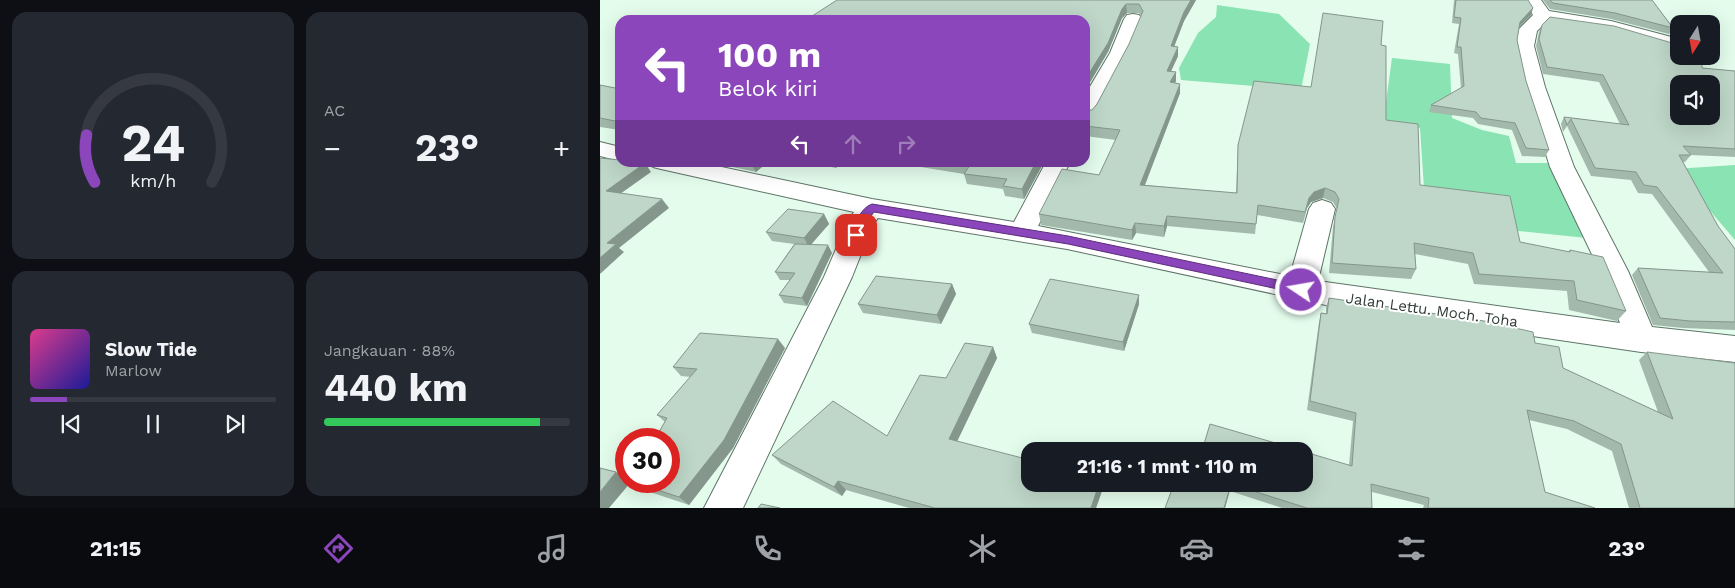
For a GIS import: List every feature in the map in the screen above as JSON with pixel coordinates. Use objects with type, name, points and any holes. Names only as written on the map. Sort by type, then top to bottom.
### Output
[{"type":"street","points":[[1641,339],[1614,271],[1562,167],[1535,87],[1525,46],[1528,29],[1537,8],[1638,31],[1670,42]]},
{"type":"street","points":[[1090,104],[1119,53],[1133,19]]},
{"type":"street","points":[[600,149],[615,153]]},
{"type":"street","name":"Jalan Lettu. Moch. Toha","points":[[683,167],[872,208],[1068,240],[1335,296],[1641,339],[1735,349]]},
{"type":"street","points":[[1021,232],[1055,167]]},
{"type":"street","points":[[722,508],[838,277],[861,221],[872,208]]},
{"type":"street","points":[[1301,290],[1322,209]]},
{"type":"green space","points":[[1217,5],[1279,14],[1310,44],[1301,90],[1181,80],[1179,68],[1198,33],[1216,17]]},
{"type":"green space","points":[[1392,58],[1450,64],[1452,118],[1482,130],[1509,136],[1516,163],[1552,163],[1587,238],[1509,230],[1504,195],[1424,188],[1420,128],[1383,124]]},
{"type":"green space","points":[[1735,165],[1735,240],[1674,169]]},
{"type":"building","points":[[837,0],[1191,0],[1184,12],[1171,46],[1178,47],[1167,71],[1176,72],[1170,82],[1180,84],[1140,185],[1237,193],[1238,145],[1254,81],[1311,87],[1323,13],[1383,21],[1381,45],[1386,46],[1386,120],[1418,124],[1420,185],[1510,196],[1520,242],[1603,257],[1626,311],[1577,300],[1574,281],[1479,274],[1473,253],[1414,243],[1416,269],[1332,263],[1335,217],[1339,199],[1335,192],[1325,188],[1314,192],[1309,198],[1305,212],[1258,205],[1256,224],[1167,216],[1164,226],[1135,223],[1132,230],[1039,214],[1062,169],[1099,175],[1120,130],[1090,127],[1090,110],[1097,104],[1129,44],[1143,11],[1139,4],[1126,4],[1122,9],[1108,43],[1090,72],[1090,15],[814,15]]},
{"type":"building","points":[[1456,0],[1528,0],[1533,8],[1520,22],[1517,40],[1526,81],[1549,150],[1526,148],[1515,123],[1481,118],[1476,112],[1431,105],[1464,86],[1461,47],[1457,47],[1461,18],[1454,17]]},
{"type":"building","points":[[1550,0],[1652,0],[1670,24],[1670,27],[1615,13],[1553,3]]},
{"type":"building","points":[[1550,17],[1614,26],[1670,42],[1670,65],[1702,65],[1702,68],[1735,71],[1735,149],[1683,146],[1691,155],[1679,155],[1718,226],[1735,249],[1735,322],[1660,318],[1638,268],[1723,273],[1657,187],[1644,185],[1636,172],[1595,168],[1571,119],[1567,125],[1564,117],[1629,125],[1603,75],[1547,67],[1539,39],[1542,25]]},
{"type":"building","points":[[600,85],[615,88],[615,121],[600,118]]},
{"type":"building","points":[[600,158],[615,160],[615,167],[639,167],[606,191],[662,199],[607,243],[616,244],[600,258]]},
{"type":"building","points":[[969,167],[1033,167],[1022,189],[1003,186],[1007,179],[964,174]]},
{"type":"building","points":[[788,209],[824,214],[804,238],[766,232]]},
{"type":"building","points":[[795,244],[828,245],[802,298],[779,295],[795,273],[775,272]]},
{"type":"building","points":[[876,276],[952,284],[937,315],[858,304]]},
{"type":"building","points":[[1050,279],[1139,295],[1123,342],[1029,324]]},
{"type":"building","points":[[1329,298],[1484,321],[1533,332],[1535,343],[1559,347],[1563,368],[1673,419],[1647,352],[1735,363],[1735,508],[1640,508],[1621,444],[1574,421],[1527,410],[1545,492],[1595,508],[1428,508],[1429,498],[1371,484],[1372,508],[1307,508],[1256,492],[1313,492],[1313,454],[1352,466],[1356,413],[1310,401],[1321,313],[1327,314]]},
{"type":"building","points":[[700,333],[778,339],[724,440],[679,497],[667,493],[680,493],[680,428],[661,428],[667,418],[657,415],[697,369],[673,367]]},
{"type":"building","points":[[965,343],[993,347],[949,439],[1021,458],[1021,492],[1096,492],[1091,508],[935,508],[838,481],[834,487],[772,455],[833,401],[887,436],[920,375],[946,378]]},
{"type":"building","points":[[1210,424],[1272,442],[1205,442]]},
{"type":"building","points":[[600,468],[615,472],[615,473],[600,492]]},
{"type":"building","points":[[1171,492],[1229,492],[1224,508],[1165,508]]},
{"type":"building","points":[[761,504],[780,508],[758,508]]},
{"type":"route","points":[[856,235],[861,221],[872,208],[1068,240],[1301,290]]}]
